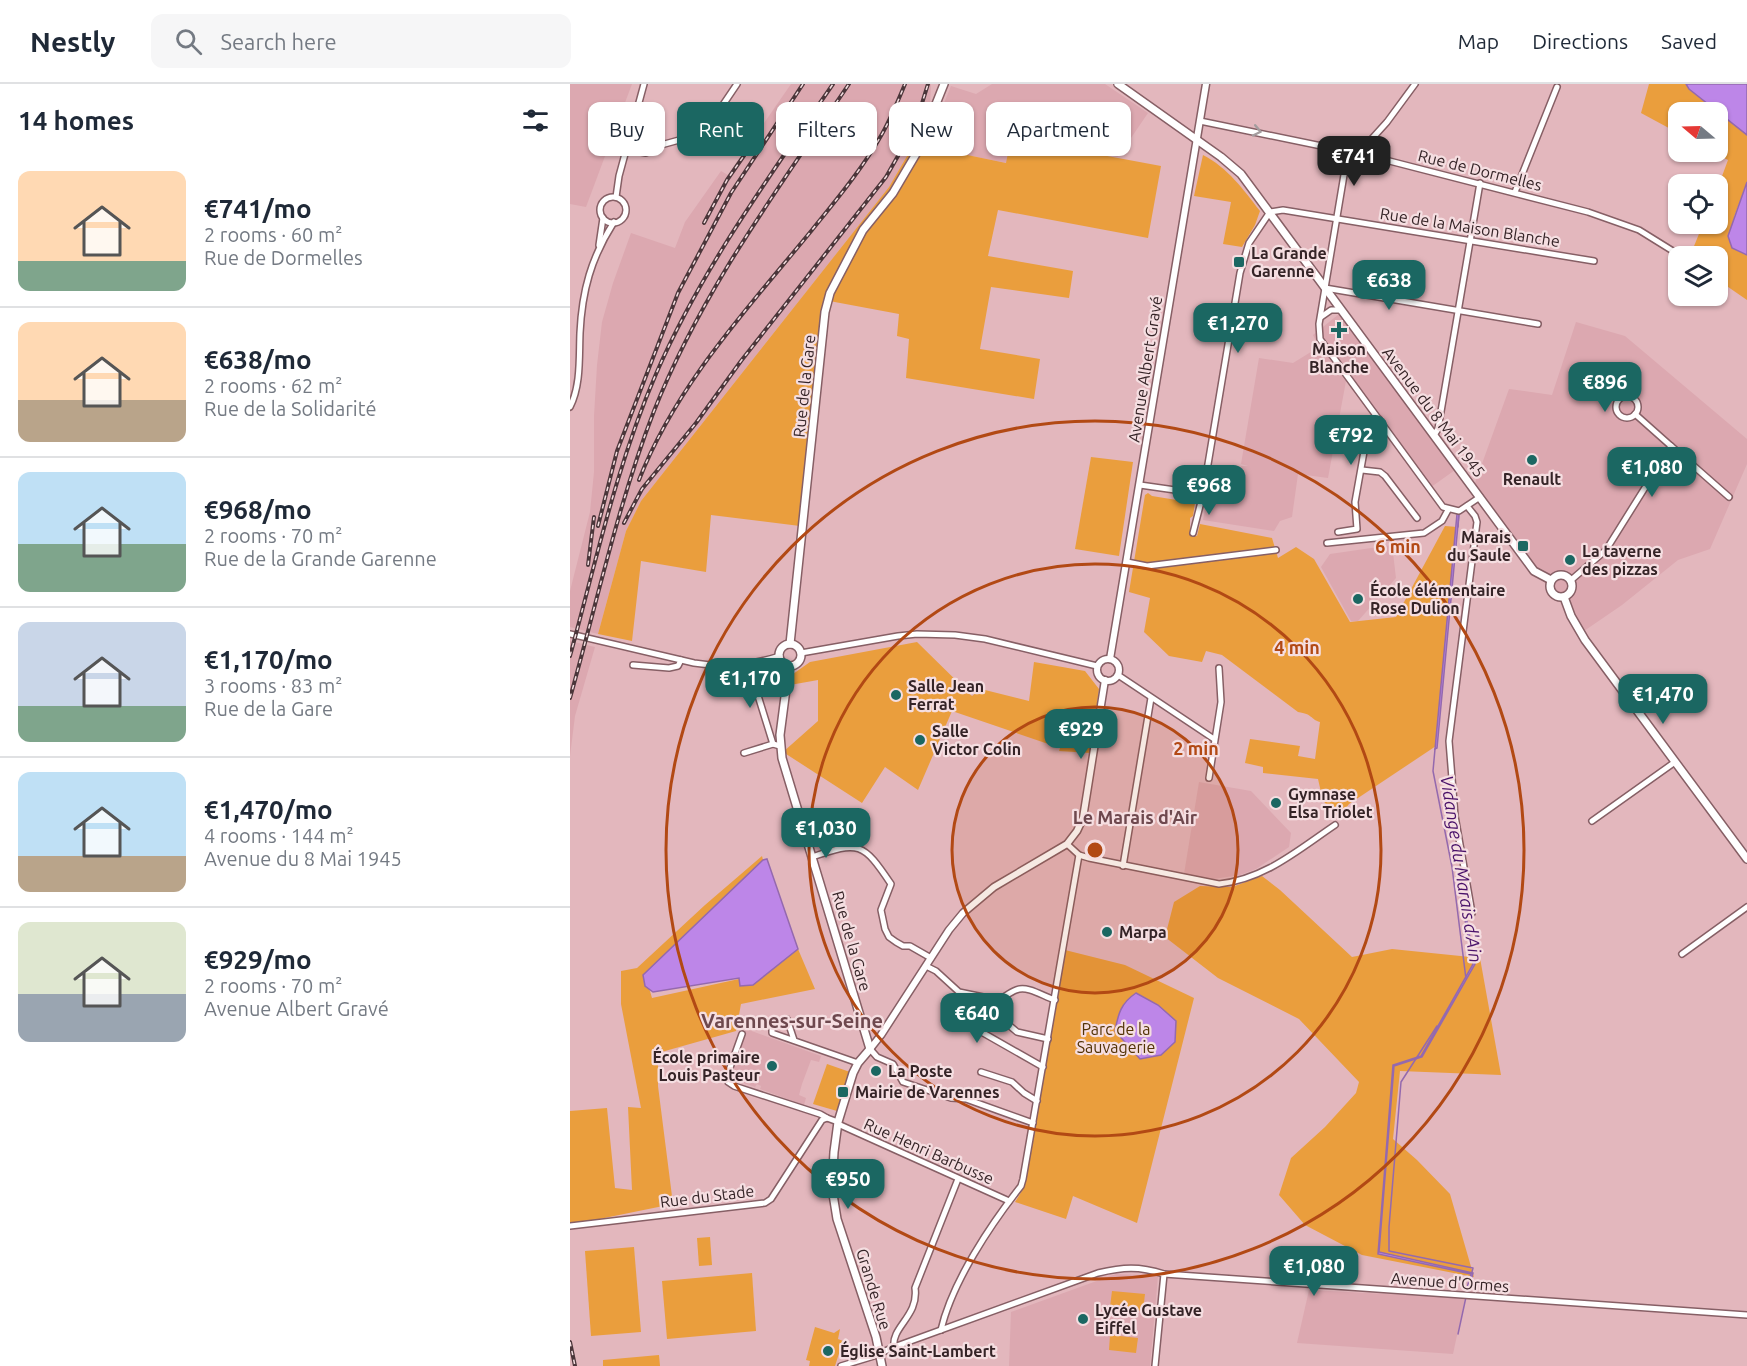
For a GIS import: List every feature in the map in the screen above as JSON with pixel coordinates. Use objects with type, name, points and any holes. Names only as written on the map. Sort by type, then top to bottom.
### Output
[{"type":"main road","name":"Rue de la Gare","points":[[790,644],[825,312],[830,293],[863,230],[893,193],[916,154],[944,84]]},
{"type":"main road","name":"Avenue du 8 Mai 1945","points":[[1118,84],[1197,140],[1240,174],[1534,571],[1551,580]]},
{"type":"main road","points":[[1562,575],[1570,581],[1571,590],[1564,597],[1557,597],[1552,593],[1551,580],[1556,576],[1562,575]]},
{"type":"main road","points":[[1564,597],[1577,628],[1747,859]]},
{"type":"main road","points":[[790,644],[799,648],[801,653],[800,661],[793,666],[783,663],[780,656],[783,647],[790,644]]},
{"type":"main road","name":"Rue de la Gare","points":[[789,666],[777,745],[870,1049]]},
{"type":"main road","name":"Grande Rue","points":[[870,1049],[858,1063],[838,1123],[832,1173],[837,1219],[882,1366]]},
{"type":"street","points":[[639,102],[644,84]]},
{"type":"street","points":[[665,144],[701,134],[737,84]]},
{"type":"street","name":"Avenue Albert Gravé","points":[[1110,659],[1206,84]]},
{"type":"street","points":[[1359,153],[1387,122],[1415,84]]},
{"type":"street","points":[[1515,192],[1557,87]]},
{"type":"street","name":"Rue de Dormelles","points":[[1200,121],[1359,153],[1515,192],[1616,221],[1639,230],[1668,248]]},
{"type":"street","points":[[1348,151],[1318,334],[1443,507],[1459,511],[1480,497]]},
{"type":"street","points":[[616,197],[624,156]]},
{"type":"street","points":[[1434,435],[1438,429],[1480,183]]},
{"type":"street","points":[[570,407],[579,367],[583,305],[599,245],[603,218],[600,210],[602,202],[616,197],[624,204],[625,212],[621,219],[614,222],[599,245]]},
{"type":"street","name":"Rue de la Maison Blanche","points":[[1270,212],[1283,210],[1594,261]]},
{"type":"street","points":[[1193,533],[1203,494],[1240,273],[1250,243],[1270,212]]},
{"type":"street","points":[[603,218],[614,222]]},
{"type":"street","points":[[1325,288],[1538,324]]},
{"type":"street","points":[[1320,318],[1327,311],[1341,310]]},
{"type":"street","points":[[1628,396],[1634,399],[1638,405],[1635,414],[1629,418],[1622,417],[1617,411],[1618,401],[1628,396]]},
{"type":"street","points":[[1635,414],[1729,497]]},
{"type":"street","points":[[1338,532],[1358,529],[1355,502],[1368,429],[1378,419]]},
{"type":"street","points":[[1570,581],[1606,550],[1671,446]]},
{"type":"street","points":[[1362,470],[1380,472],[1386,476],[1417,518]]},
{"type":"street","points":[[1140,485],[1203,494]]},
{"type":"street","points":[[1467,506],[1477,522],[1449,741],[1455,816],[1473,913]]},
{"type":"street","points":[[1328,543],[1424,533],[1442,521],[1448,510]]},
{"type":"street","points":[[1127,562],[1147,566],[1276,550]]},
{"type":"street","points":[[570,634],[715,666],[741,665],[780,656]]},
{"type":"street","points":[[801,653],[898,636],[955,634],[1097,666]]},
{"type":"street","points":[[1110,659],[1118,665],[1118,675],[1112,680],[1105,680],[1099,676],[1097,666],[1101,661],[1110,659]]},
{"type":"street","points":[[633,665],[669,668],[678,666],[681,660]]},
{"type":"street","points":[[741,665],[755,686],[777,745],[744,753]]},
{"type":"street","points":[[1209,778],[1222,690],[1220,668]]},
{"type":"street","points":[[1118,675],[1214,740]]},
{"type":"street","points":[[1033,1123],[966,1099],[951,1098],[903,1082],[893,1064],[877,1057],[870,1049],[948,930],[973,904],[994,887],[1066,844],[1077,831],[1083,818],[1105,680]]},
{"type":"street","points":[[1123,866],[1152,698]]},
{"type":"street","points":[[1592,821],[1675,762]]},
{"type":"street","points":[[1066,844],[1079,855],[1123,866],[1219,884],[1234,882],[1268,871],[1335,825]]},
{"type":"street","points":[[812,857],[845,847],[853,847],[866,853],[891,884],[881,910],[881,920],[889,937],[931,958]]},
{"type":"street","points":[[941,1330],[945,1313],[973,1257],[1021,1186],[1079,855]]},
{"type":"street","points":[[1682,954],[1747,907]]},
{"type":"street","points":[[926,966],[936,971],[951,987],[963,994],[988,998],[997,1004],[1010,1026],[1017,1032],[1048,1039]]},
{"type":"street","points":[[994,1002],[1021,988],[1055,1000]]},
{"type":"street","points":[[963,994],[963,1006],[957,1018],[1043,1067]]},
{"type":"street","points":[[794,1040],[786,1019],[772,1025],[772,1033],[858,1063]]},
{"type":"street","points":[[742,1034],[728,1082],[734,1086],[820,1114],[838,1123]]},
{"type":"street","points":[[981,1072],[1012,1082],[1037,1101]]},
{"type":"street","name":"Rue du Stade","points":[[570,1226],[765,1203],[771,1199],[819,1124],[827,1118]]},
{"type":"street","name":"Rue Henri Barbusse","points":[[838,1123],[1009,1201]]},
{"type":"street","points":[[894,1347],[894,1338],[914,1308],[915,1288],[958,1179]]},
{"type":"street","name":"Avenue d'Ormes","points":[[842,1366],[1117,1268],[1139,1268],[1164,1274],[1747,1315]]},
{"type":"street","points":[[1155,1366],[1164,1274]]},
{"type":"shaded area","points":[[570,84],[632,84],[625,102],[588,102],[588,156],[605,156],[586,207],[570,204]]},
{"type":"shaded area","points":[[791,84],[931,84],[930,102],[889,102],[889,156],[907,156],[889,187],[641,501],[626,531],[598,634],[570,627],[570,591],[590,512],[594,472],[597,365],[602,322],[631,233],[675,248],[685,222],[721,171],[728,175],[741,156],[764,156],[764,123],[776,106],[776,156],[877,156],[877,102],[779,102]]},
{"type":"shaded area","points":[[992,84],[1105,84],[1148,113],[1131,138],[1131,102],[986,102],[986,156],[1008,156],[1007,163],[972,156],[974,156],[974,102],[944,102],[951,86],[976,94]]},
{"type":"shaded area","points":[[1686,84],[1747,84],[1747,135],[1728,120],[1728,102],[1705,102]]},
{"type":"shaded area","points":[[1747,182],[1747,255],[1732,248],[1728,236]]},
{"type":"shaded area","points":[[1339,314],[1455,470],[1427,490],[1346,381],[1328,478],[1298,474],[1292,517],[1280,521],[1274,531],[1203,520],[1211,478],[1235,481],[1241,466],[1248,466],[1241,464],[1259,358],[1293,363],[1319,347],[1313,335]]},
{"type":"shaded area","points":[[1576,322],[1625,336],[1747,439],[1747,464],[1710,549],[1678,560],[1622,605],[1584,631],[1475,483],[1509,389],[1552,395]]},
{"type":"shaded area","points":[[1457,514],[1459,514],[1437,748],[1435,749]]},
{"type":"shaded area","name":"École élémentaire Rose Dulion","points":[[1392,545],[1396,578],[1358,621],[1351,621],[1321,567],[1330,554]]},
{"type":"shaded area","points":[[570,641],[595,647],[575,716],[570,756]]},
{"type":"shaded area","points":[[1199,782],[1251,791],[1291,833],[1289,847],[1256,869],[1240,875],[1214,879],[1184,874]]},
{"type":"shaded area","points":[[767,859],[798,949],[753,985],[740,986],[739,978],[653,992],[645,986],[643,975],[763,860]]},
{"type":"shaded area","points":[[1464,914],[1475,964],[1422,1057],[1394,1066],[1379,1252],[1473,1273],[1468,1291],[1466,1291],[1471,1274],[1378,1254],[1393,1065],[1421,1056],[1473,964]]},
{"type":"shaded area","points":[[1136,993],[1158,1005],[1176,1021],[1175,1042],[1161,1055],[1140,1059],[1115,1031],[1121,1009]]},
{"type":"shaded area","name":"École primaire Louis Pasteur","points":[[746,1029],[821,1056],[819,1062],[811,1060],[802,1084],[799,1095],[806,1098],[804,1105],[760,1089],[761,1086],[757,1084],[755,1087],[730,1078]]},
{"type":"shaded area","name":"Lycée Gustave Eiffel","points":[[1116,1274],[1158,1276],[1150,1366],[1009,1366],[1011,1312]]},
{"type":"shaded area","points":[[1309,1290],[1465,1298],[1453,1354],[1297,1343]]},
{"type":"green space","points":[[1649,84],[1686,84],[1705,102],[1668,102],[1668,128],[1641,113]]},
{"type":"green space","points":[[1728,120],[1747,135],[1747,182],[1734,217],[1732,248],[1747,255],[1747,300],[1728,287],[1728,246],[1694,246],[1699,234],[1728,234],[1728,174],[1723,174],[1728,162]]},
{"type":"green space","points":[[1203,155],[1228,173],[1260,211],[1242,247],[1223,244],[1231,202],[1194,196]]},
{"type":"green space","points":[[907,156],[972,156],[1006,163],[1007,156],[1107,156],[1161,166],[1148,238],[998,210],[988,256],[1073,271],[1069,298],[991,287],[980,349],[1040,359],[1034,399],[906,378],[909,339],[897,336],[899,314],[824,300],[800,526],[711,515],[706,572],[641,561],[632,641],[598,634],[626,531],[641,501],[889,187]]},
{"type":"green space","points":[[1091,457],[1133,462],[1119,556],[1075,549]]},
{"type":"green space","points":[[1148,493],[1152,496],[1195,503],[1193,516],[1190,518],[1190,535],[1197,536],[1200,524],[1272,538],[1278,558],[1296,547],[1314,559],[1350,622],[1396,617],[1445,526],[1457,527],[1436,746],[1349,804],[1339,817],[1323,801],[1318,779],[1263,773],[1263,767],[1245,763],[1250,739],[1300,746],[1298,756],[1315,759],[1320,722],[1298,712],[1222,655],[1206,651],[1202,662],[1169,656],[1144,632],[1150,598],[1129,592],[1145,495]]},
{"type":"green space","points":[[917,642],[972,696],[981,689],[1029,701],[1034,662],[1085,671],[1099,689],[1090,753],[1059,751],[1060,748],[952,711],[918,790],[885,767],[862,803],[783,752],[818,721],[818,680],[790,685],[793,674],[810,662]]},
{"type":"green space","points":[[762,856],[763,860],[645,974],[652,998],[739,979],[740,986],[753,985],[798,949],[815,989],[741,1004],[736,1031],[658,1053],[658,1086],[673,1204],[570,1225],[570,1111],[607,1108],[615,1188],[632,1190],[628,1107],[641,1108],[621,1004],[621,971],[637,968]]},
{"type":"green space","points":[[1262,876],[1352,957],[1392,949],[1480,958],[1501,1075],[1400,1071],[1393,1139],[1450,1194],[1474,1277],[1362,1255],[1305,1225],[1279,1195],[1291,1158],[1325,1127],[1356,1093],[1359,1082],[1299,1019],[1218,978],[1165,937],[1174,902],[1200,886],[1232,887]]},
{"type":"green space","name":"Parc de la Sauvagerie","points":[[1065,950],[1125,965],[1194,998],[1137,1223],[1073,1196],[1066,1219],[1015,1202],[1023,1189]]},
{"type":"green space","points":[[827,1064],[850,1072],[837,1111],[813,1104]]},
{"type":"green space","points":[[710,1237],[712,1265],[699,1266],[697,1238]]},
{"type":"green space","points":[[634,1247],[641,1332],[591,1336],[585,1251]]},
{"type":"green space","points":[[752,1273],[756,1331],[667,1339],[662,1281]]},
{"type":"green space","points":[[1112,1291],[1145,1294],[1143,1311],[1110,1307]]},
{"type":"green space","points":[[815,1327],[834,1333],[840,1329],[838,1339],[843,1341],[835,1366],[809,1366],[810,1361],[806,1360]]},
{"type":"green space","points":[[1110,1335],[1138,1338],[1136,1353],[1109,1350]]},
{"type":"green space","points":[[659,1355],[660,1366],[603,1366],[603,1360]]},
{"type":"waterway","name":"Vidange du Marais d'Ain","points":[[1458,527],[1459,513]]},
{"type":"waterway","name":"Vidange du Marais d'Ain","points":[[1435,749],[1433,771],[1452,867],[1466,979]]},
{"type":"waterway","name":"Vidange du Marais d'Ain","points":[[1437,1026],[1401,1082],[1389,1251],[1473,1268],[1472,1272]]},
{"type":"waterway","name":"Vidange du Marais d'Ain","points":[[1458,1334],[1466,1297]]},
{"type":"railway","points":[[598,526],[617,451],[678,293],[731,193],[803,84]]},
{"type":"railway","points":[[570,656],[619,478],[656,374],[674,335],[715,261],[833,84]]},
{"type":"railway","points":[[570,698],[629,482],[654,411],[673,367],[694,324],[742,242],[849,84]]},
{"type":"railway","points":[[639,480],[654,445],[693,380],[739,318],[858,171],[875,147],[905,84]]},
{"type":"railway","points":[[624,523],[642,489],[696,423],[741,361],[886,177],[915,126],[928,84]]},
{"type":"railway","points":[[704,223],[727,180],[744,156]]},
{"type":"railway","points":[[588,565],[594,517]]},
{"type":"railway","points":[[570,1342],[575,1366]]},
{"type":"place","name":"La Grande Garenne","points":[[1239,262]]},
{"type":"place","name":"Maison Blanche","points":[[1339,330]]},
{"type":"place","name":"Renault","points":[[1532,460]]},
{"type":"place","name":"Marais du Saule","points":[[1523,546]]},
{"type":"place","name":"La taverne des pizzas","points":[[1570,560]]},
{"type":"place","name":"École élémentaire Rose Dulion","points":[[1358,599]]},
{"type":"place","name":"Salle Jean Ferrat","points":[[896,695]]},
{"type":"place","name":"Salle Victor Colin","points":[[920,740]]},
{"type":"place","name":"Gymnase Elsa Triolet","points":[[1276,803]]},
{"type":"place","name":"Marpa","points":[[1107,932]]},
{"type":"place","name":"École primaire Louis Pasteur","points":[[772,1066]]},
{"type":"place","name":"La Poste","points":[[876,1071]]},
{"type":"place","name":"Mairie de Varennes","points":[[843,1092]]},
{"type":"place","name":"Lycée Gustave Eiffel","points":[[1083,1319]]},
{"type":"place","name":"Église Saint-Lambert","points":[[828,1351]]},
{"type":"district","name":"Le Marais d'Air","points":[[1135,818]]},
{"type":"district","name":"Varennes-sur-Seine","points":[[792,1021]]}]
